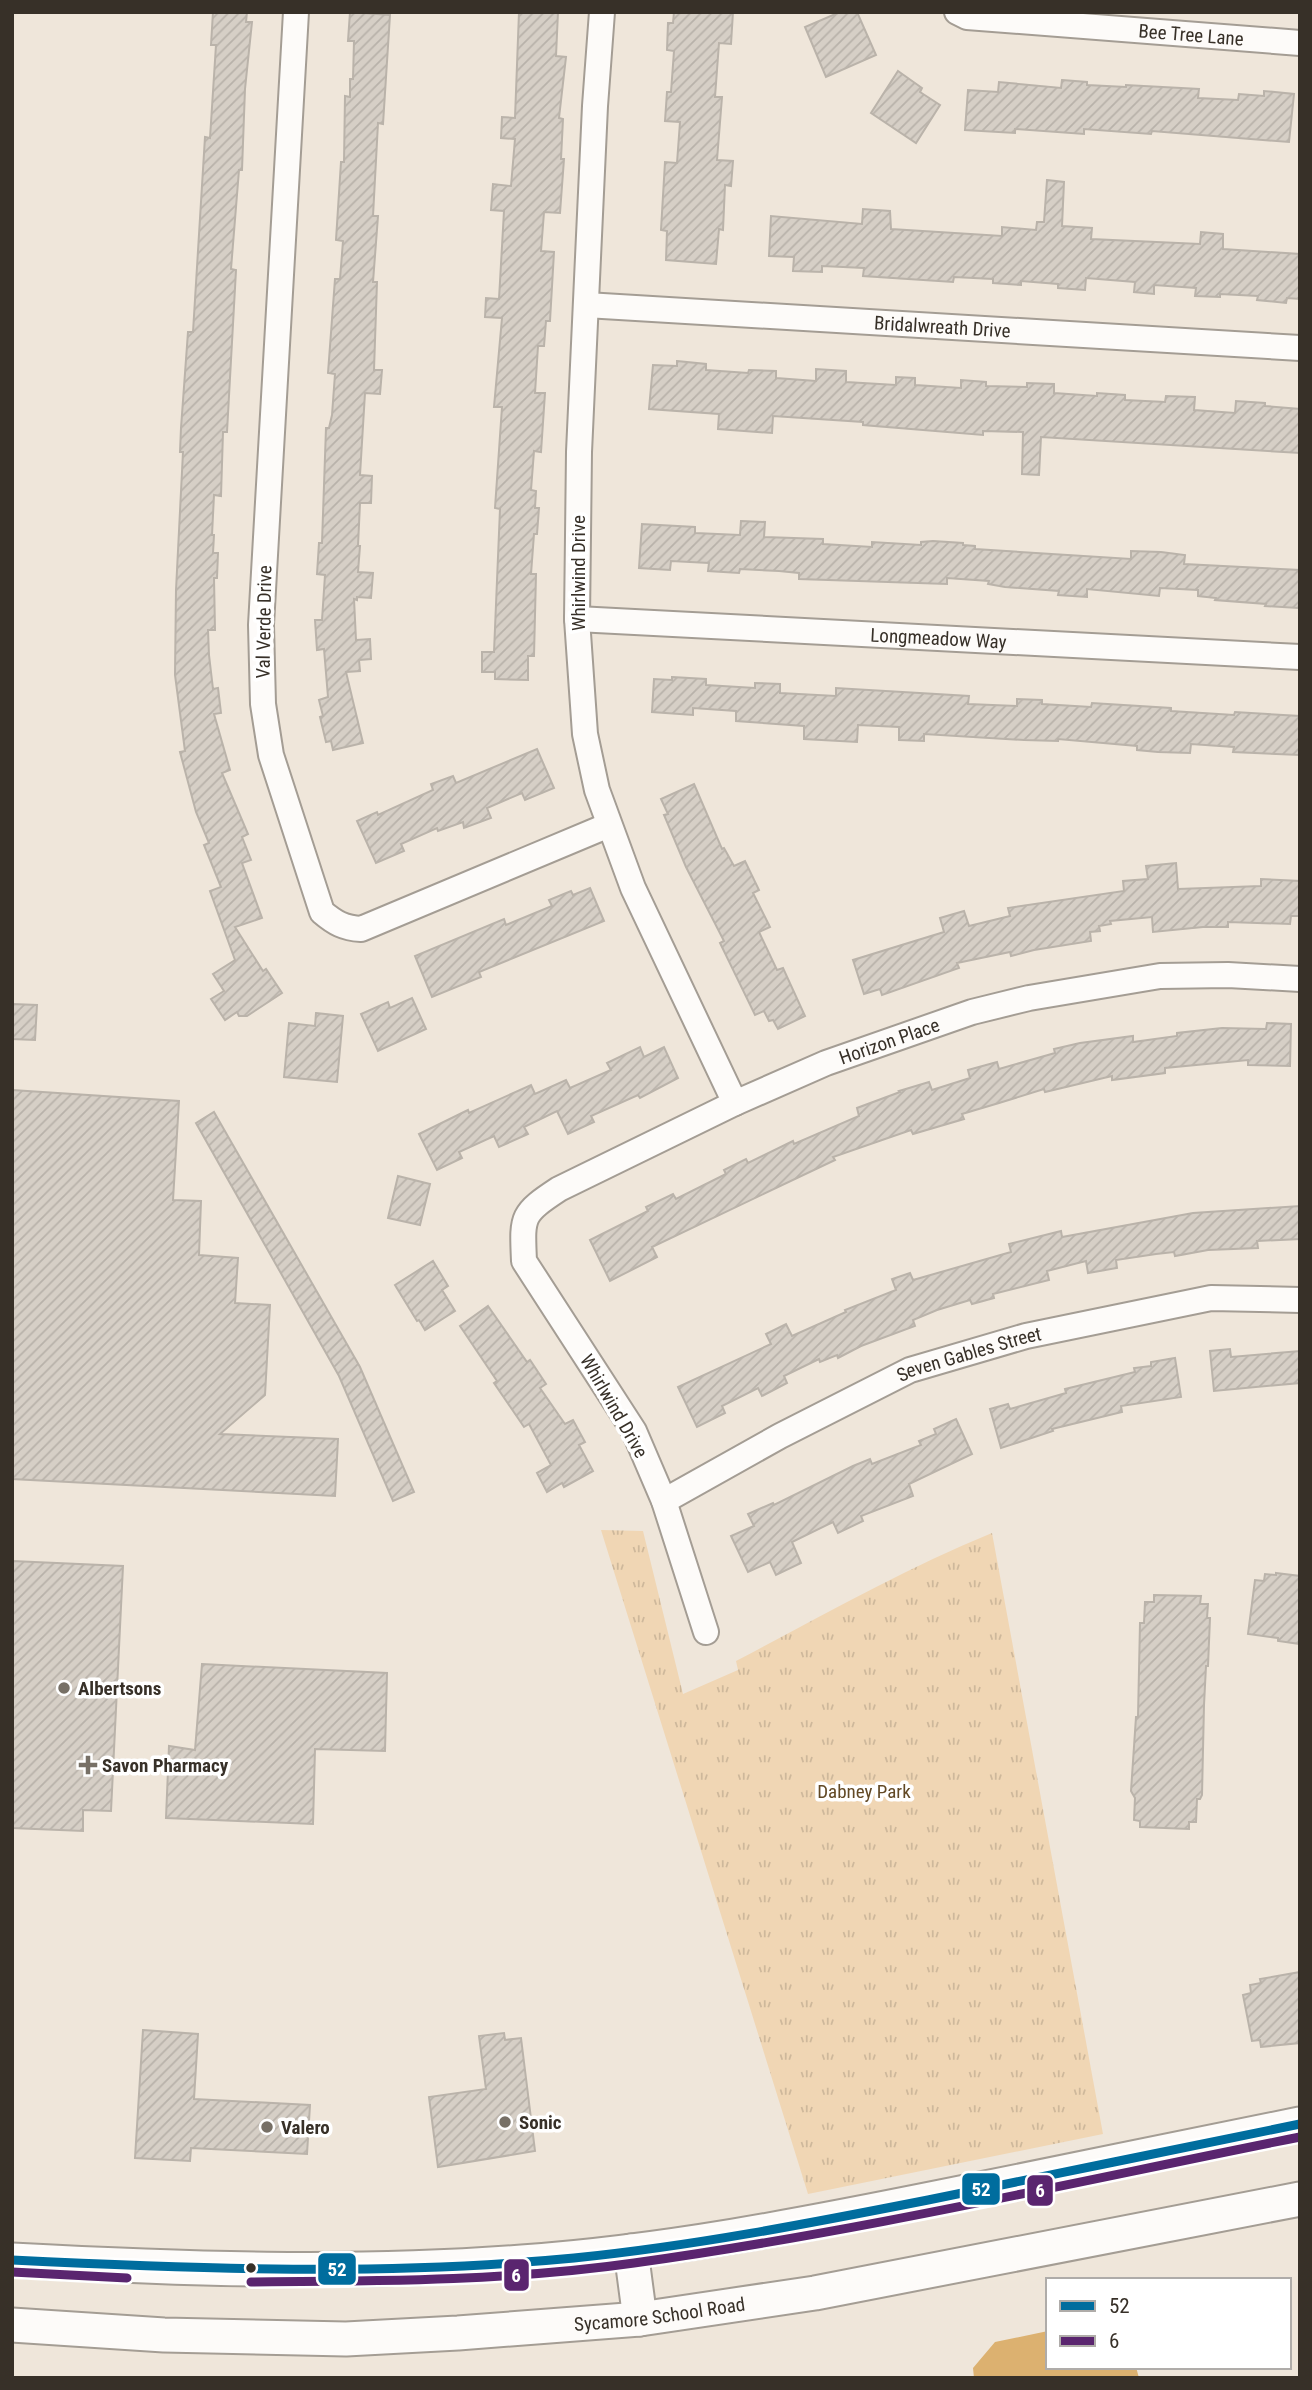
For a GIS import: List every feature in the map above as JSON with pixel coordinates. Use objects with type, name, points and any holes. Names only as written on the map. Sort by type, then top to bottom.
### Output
[{"type":"main road","points":[[12,2260],[304,2271],[523,2262],[631,2251],[827,2220],[1300,2124]]},
{"type":"main road","name":"Sycamore School Road","points":[[12,2325],[202,2337],[346,2339],[640,2319],[815,2293],[1300,2199]]},
{"type":"main road","points":[[631,2251],[640,2319]]},
{"type":"street","name":"Val Verde Drive","points":[[296,12],[261,625],[263,704],[271,755],[322,912],[334,923],[346,928],[361,929],[608,825]]},
{"type":"street","name":"Whirlwind Drive","points":[[602,12],[579,452],[577,619],[585,734],[597,790],[633,888],[735,1103]]},
{"type":"street","name":"Bee Tree Lane","points":[[957,12],[967,17],[1300,43]]},
{"type":"street","name":"Bridalwreath Drive","points":[[586,305],[1300,348]]},
{"type":"street","name":"Longmeadow Way","points":[[577,619],[1300,657]]},
{"type":"street","name":"Horizon Place","points":[[523,1229],[525,1217],[534,1205],[559,1189],[735,1103],[826,1063],[972,1012],[1029,998],[1160,976],[1228,975],[1300,979]]},
{"type":"street","name":"Whirlwind Drive","points":[[523,1229],[524,1261],[634,1432],[664,1500],[706,1632]]},
{"type":"street","name":"Seven Gables Street","points":[[664,1500],[780,1436],[910,1370],[1026,1336],[1211,1298],[1300,1300]]},
{"type":"green space","name":"Dabney Park","points":[[601,1530],[643,1531],[683,1694],[738,1670],[736,1661],[862,1594],[992,1533],[1103,2134],[808,2194]]},
{"type":"shaded area","points":[[1046,2331],[1046,2369],[1137,2369],[1139,2378],[974,2378],[973,2368],[995,2342]]},
{"type":"building","points":[[213,12],[247,12],[246,22],[252,22],[245,89],[242,170],[239,170],[231,269],[236,270],[227,432],[223,432],[221,496],[214,495],[213,553],[218,553],[217,578],[214,578],[215,630],[208,630],[209,655],[213,689],[218,688],[221,713],[214,714],[230,770],[222,773],[248,834],[242,837],[251,860],[242,863],[262,918],[235,927],[263,971],[266,969],[282,993],[247,1016],[239,1016],[237,1012],[225,1020],[211,999],[224,991],[213,974],[235,960],[210,891],[221,887],[204,845],[209,843],[196,812],[180,752],[185,751],[175,675],[183,452],[180,452],[181,428],[188,332],[193,332],[205,137],[210,138],[216,45],[211,45]]},
{"type":"building","points":[[350,12],[390,15],[383,124],[378,123],[373,216],[378,216],[373,282],[377,282],[374,370],[382,370],[380,394],[365,393],[360,475],[372,476],[371,503],[360,503],[358,546],[358,572],[373,573],[371,598],[354,599],[356,640],[370,639],[371,659],[359,660],[360,671],[346,672],[363,743],[333,750],[331,741],[326,742],[320,717],[323,716],[319,700],[328,697],[324,649],[317,650],[315,620],[322,620],[325,575],[317,574],[319,543],[322,543],[326,428],[329,428],[332,415],[335,374],[328,373],[335,279],[340,279],[343,241],[336,240],[341,162],[344,162],[345,96],[350,97],[350,79],[353,79],[354,41],[348,41]]},
{"type":"building","points":[[519,12],[558,12],[556,56],[566,57],[559,118],[563,119],[561,159],[564,159],[560,213],[544,212],[541,251],[554,252],[550,321],[546,321],[544,346],[538,346],[535,393],[545,393],[541,452],[534,451],[531,490],[536,491],[535,508],[539,508],[531,574],[536,574],[534,656],[528,656],[528,680],[495,679],[495,672],[482,672],[482,652],[494,652],[500,509],[495,508],[502,407],[494,407],[502,318],[485,317],[486,298],[499,299],[504,211],[491,210],[493,184],[511,186],[515,139],[501,138],[502,117],[515,118]]},
{"type":"building","points":[[674,12],[733,12],[731,44],[719,43],[715,97],[722,97],[717,160],[733,161],[731,186],[725,185],[723,230],[719,229],[716,264],[666,260],[667,231],[661,230],[665,162],[677,163],[680,122],[665,121],[667,92],[671,92],[674,51],[667,50],[668,23],[673,23]]},
{"type":"building","points":[[840,12],[857,12],[876,55],[826,77],[805,27]]},
{"type":"building","points":[[898,71],[922,88],[920,92],[940,105],[916,143],[871,113]]},
{"type":"building","points":[[1062,80],[1087,82],[1087,85],[1199,89],[1198,98],[1238,100],[1239,94],[1264,96],[1264,91],[1294,94],[1289,142],[1152,131],[1151,134],[1084,129],[1084,134],[1015,129],[1015,133],[965,130],[968,90],[998,92],[999,82],[1061,88]]},
{"type":"building","points":[[1047,180],[1064,182],[1062,226],[1092,228],[1091,239],[1200,244],[1201,232],[1223,234],[1223,249],[1300,254],[1300,299],[1287,298],[1286,303],[1257,300],[1258,296],[1195,296],[1196,288],[1154,285],[1154,294],[1134,292],[1135,282],[1086,278],[1085,290],[1058,288],[1058,284],[1021,281],[1021,285],[993,283],[993,279],[954,277],[953,282],[863,276],[864,268],[822,266],[822,272],[793,271],[794,257],[769,256],[771,216],[862,224],[863,209],[890,211],[891,229],[1002,236],[1002,227],[1036,230],[1037,222],[1044,222]]},
{"type":"building","points":[[677,361],[706,364],[706,370],[748,373],[749,370],[776,371],[776,378],[816,381],[816,369],[846,371],[846,382],[896,385],[896,377],[915,378],[915,385],[961,388],[961,380],[986,382],[986,386],[1027,387],[1027,383],[1054,384],[1054,393],[1125,395],[1125,400],[1165,402],[1166,396],[1195,397],[1194,410],[1235,413],[1236,401],[1265,403],[1265,406],[1300,409],[1300,453],[1041,437],[1039,475],[1022,474],[1023,432],[983,431],[983,435],[863,425],[863,422],[773,416],[772,433],[718,429],[719,414],[649,409],[653,365],[677,366]]},
{"type":"building","points":[[741,521],[765,522],[764,537],[823,539],[823,544],[872,547],[872,542],[921,545],[921,542],[933,541],[963,543],[975,546],[975,549],[1131,559],[1131,551],[1161,552],[1185,555],[1184,564],[1300,570],[1300,603],[1298,608],[1265,606],[1266,604],[1198,596],[1198,590],[1160,588],[1159,596],[1087,589],[1087,597],[1058,595],[1059,591],[1005,587],[988,584],[989,581],[947,578],[947,584],[799,579],[799,573],[779,571],[708,571],[709,563],[671,561],[670,570],[639,568],[642,524],[695,527],[695,533],[740,535]]},
{"type":"building","points":[[672,677],[706,679],[706,685],[755,688],[755,683],[780,684],[780,693],[836,696],[836,688],[969,696],[968,704],[1017,706],[1017,699],[1042,700],[1042,704],[1091,707],[1092,703],[1234,715],[1235,712],[1300,716],[1300,755],[1233,752],[1234,747],[1191,744],[1190,753],[1158,752],[1137,750],[1137,746],[1058,739],[1024,740],[924,734],[924,741],[899,740],[899,727],[858,725],[857,742],[804,739],[804,726],[736,721],[736,711],[693,708],[693,715],[652,712],[654,679],[672,680]]},
{"type":"building","points":[[537,749],[554,788],[525,800],[522,793],[487,808],[491,818],[464,828],[463,822],[438,831],[437,828],[401,844],[404,851],[376,863],[357,821],[377,812],[378,815],[433,790],[431,784],[453,776],[456,783]]},
{"type":"building","points":[[694,784],[722,849],[724,848],[734,866],[745,861],[759,890],[753,893],[770,927],[759,932],[777,970],[783,968],[805,1016],[778,1029],[773,1020],[769,1021],[764,1011],[755,1015],[720,943],[724,941],[686,867],[664,815],[668,814],[661,799]]},
{"type":"building","points":[[1176,863],[1178,889],[1261,886],[1261,879],[1300,881],[1300,916],[1291,916],[1290,924],[1228,922],[1228,927],[1153,932],[1152,917],[1110,921],[1111,924],[1099,926],[1100,931],[1090,932],[1091,941],[1011,956],[1010,952],[957,963],[959,968],[882,995],[880,989],[864,994],[853,960],[944,932],[940,918],[964,911],[969,926],[1010,916],[1008,908],[1124,891],[1123,881],[1148,879],[1146,866]]},
{"type":"building","points":[[590,888],[604,921],[479,972],[481,977],[432,997],[415,956],[504,919],[506,925],[552,906],[549,900],[571,891],[573,895]]},
{"type":"building","points":[[412,998],[426,1029],[378,1051],[361,1014],[388,1002],[390,1008]]},
{"type":"building","points":[[12,1004],[37,1005],[35,1040],[12,1039]]},
{"type":"building","points":[[316,1013],[343,1016],[337,1082],[284,1077],[289,1023],[315,1026]]},
{"type":"building","points":[[1267,1023],[1291,1024],[1290,1066],[1248,1065],[1248,1060],[1165,1068],[1165,1073],[1112,1080],[1112,1076],[1045,1092],[1044,1089],[962,1114],[964,1119],[913,1134],[911,1130],[833,1157],[835,1160],[652,1247],[657,1257],[610,1281],[590,1240],[648,1211],[646,1207],[673,1194],[676,1199],[726,1174],[724,1170],[746,1159],[748,1163],[793,1141],[794,1144],[859,1116],[857,1108],[899,1091],[929,1082],[932,1090],[970,1078],[968,1070],[997,1062],[999,1069],[1055,1053],[1054,1049],[1080,1043],[1133,1036],[1133,1042],[1222,1028],[1266,1029]]},
{"type":"building","points":[[640,1047],[644,1057],[664,1047],[678,1078],[640,1098],[638,1095],[591,1116],[594,1122],[568,1134],[557,1111],[524,1127],[528,1134],[499,1147],[494,1136],[459,1152],[462,1158],[437,1170],[419,1134],[468,1110],[469,1113],[531,1085],[535,1094],[566,1080],[570,1088],[611,1070],[607,1063]]},
{"type":"building","points":[[12,1090],[179,1101],[173,1200],[201,1201],[199,1255],[238,1258],[235,1303],[270,1305],[265,1395],[220,1434],[338,1439],[335,1496],[12,1479]]},
{"type":"building","points":[[214,1112],[360,1367],[414,1492],[393,1501],[339,1376],[196,1123]]},
{"type":"building","points":[[398,1176],[430,1184],[420,1225],[388,1218]]},
{"type":"building","points":[[1300,1206],[1300,1239],[1257,1241],[1258,1248],[1208,1250],[1175,1256],[1174,1252],[1116,1260],[1117,1268],[1088,1273],[1086,1261],[1047,1271],[1049,1280],[993,1294],[994,1298],[972,1304],[970,1300],[937,1310],[913,1320],[915,1326],[861,1346],[838,1358],[837,1355],[820,1362],[819,1359],[784,1376],[787,1383],[762,1396],[758,1388],[722,1406],[725,1413],[697,1427],[678,1387],[771,1344],[766,1334],[786,1324],[792,1336],[846,1312],[845,1310],[896,1290],[892,1279],[910,1273],[913,1280],[1011,1252],[1009,1244],[1061,1231],[1062,1237],[1193,1213]]},
{"type":"building","points":[[433,1261],[448,1286],[442,1290],[455,1311],[425,1330],[395,1285]]},
{"type":"building","points":[[488,1306],[527,1362],[530,1360],[546,1384],[540,1388],[565,1424],[573,1420],[585,1442],[579,1445],[593,1471],[564,1487],[562,1483],[547,1492],[537,1473],[551,1465],[529,1424],[524,1427],[460,1326]]},
{"type":"building","points":[[1230,1349],[1231,1357],[1300,1351],[1300,1383],[1214,1391],[1210,1351]]},
{"type":"building","points":[[1175,1358],[1181,1397],[1121,1406],[1122,1412],[1052,1429],[1053,1431],[1001,1448],[990,1409],[1008,1404],[1010,1409],[1066,1393],[1065,1389],[1135,1372],[1134,1368],[1151,1366],[1151,1362]]},
{"type":"building","points":[[956,1419],[972,1454],[909,1484],[913,1496],[861,1516],[863,1521],[838,1533],[833,1522],[792,1542],[801,1563],[776,1575],[770,1562],[748,1572],[731,1536],[754,1526],[748,1514],[773,1503],[774,1505],[870,1459],[872,1464],[921,1445],[919,1441],[936,1434],[934,1429]]},
{"type":"building","name":"Albertsons","points":[[12,1561],[123,1566],[111,1811],[83,1810],[83,1831],[12,1828]]},
{"type":"building","points":[[1265,1574],[1300,1576],[1300,1644],[1248,1634],[1255,1580],[1264,1581]]},
{"type":"building","points":[[1154,1595],[1201,1596],[1200,1604],[1208,1604],[1207,1618],[1210,1618],[1202,1795],[1197,1799],[1196,1822],[1189,1822],[1189,1829],[1140,1827],[1140,1821],[1134,1820],[1135,1798],[1131,1791],[1138,1717],[1140,1623],[1144,1623],[1145,1602],[1154,1602]]},
{"type":"building","points":[[202,1664],[387,1673],[385,1751],[315,1749],[313,1824],[166,1818],[169,1746],[195,1750]]},
{"type":"building","points":[[1300,1972],[1300,2043],[1261,2047],[1260,2040],[1252,2041],[1243,1995],[1251,1993],[1250,1985],[1261,1983],[1260,1979]]},
{"type":"building","points":[[143,2030],[198,2034],[194,2099],[310,2105],[307,2154],[191,2148],[190,2161],[135,2158]]},
{"type":"building","name":"Sonic","points":[[504,2033],[505,2040],[521,2038],[535,2151],[438,2167],[429,2097],[486,2089],[479,2036]]},
{"type":"transit line","name":"52","points":[[12,2260],[223,2268],[363,2269],[504,2264],[574,2258],[663,2247],[796,2225],[1300,2124]]},
{"type":"transit line","name":"6","points":[[251,2282],[491,2277],[634,2263],[885,2221],[1300,2137]]},
{"type":"transit line","name":"6","points":[[12,2272],[127,2278]]},
{"type":"place","name":"Albertsons","points":[[64,1688]]},
{"type":"place","name":"Savon Pharmacy","points":[[88,1765]]},
{"type":"place","name":"Sonic","points":[[505,2122]]},
{"type":"place","name":"Valero","points":[[267,2127]]}]
